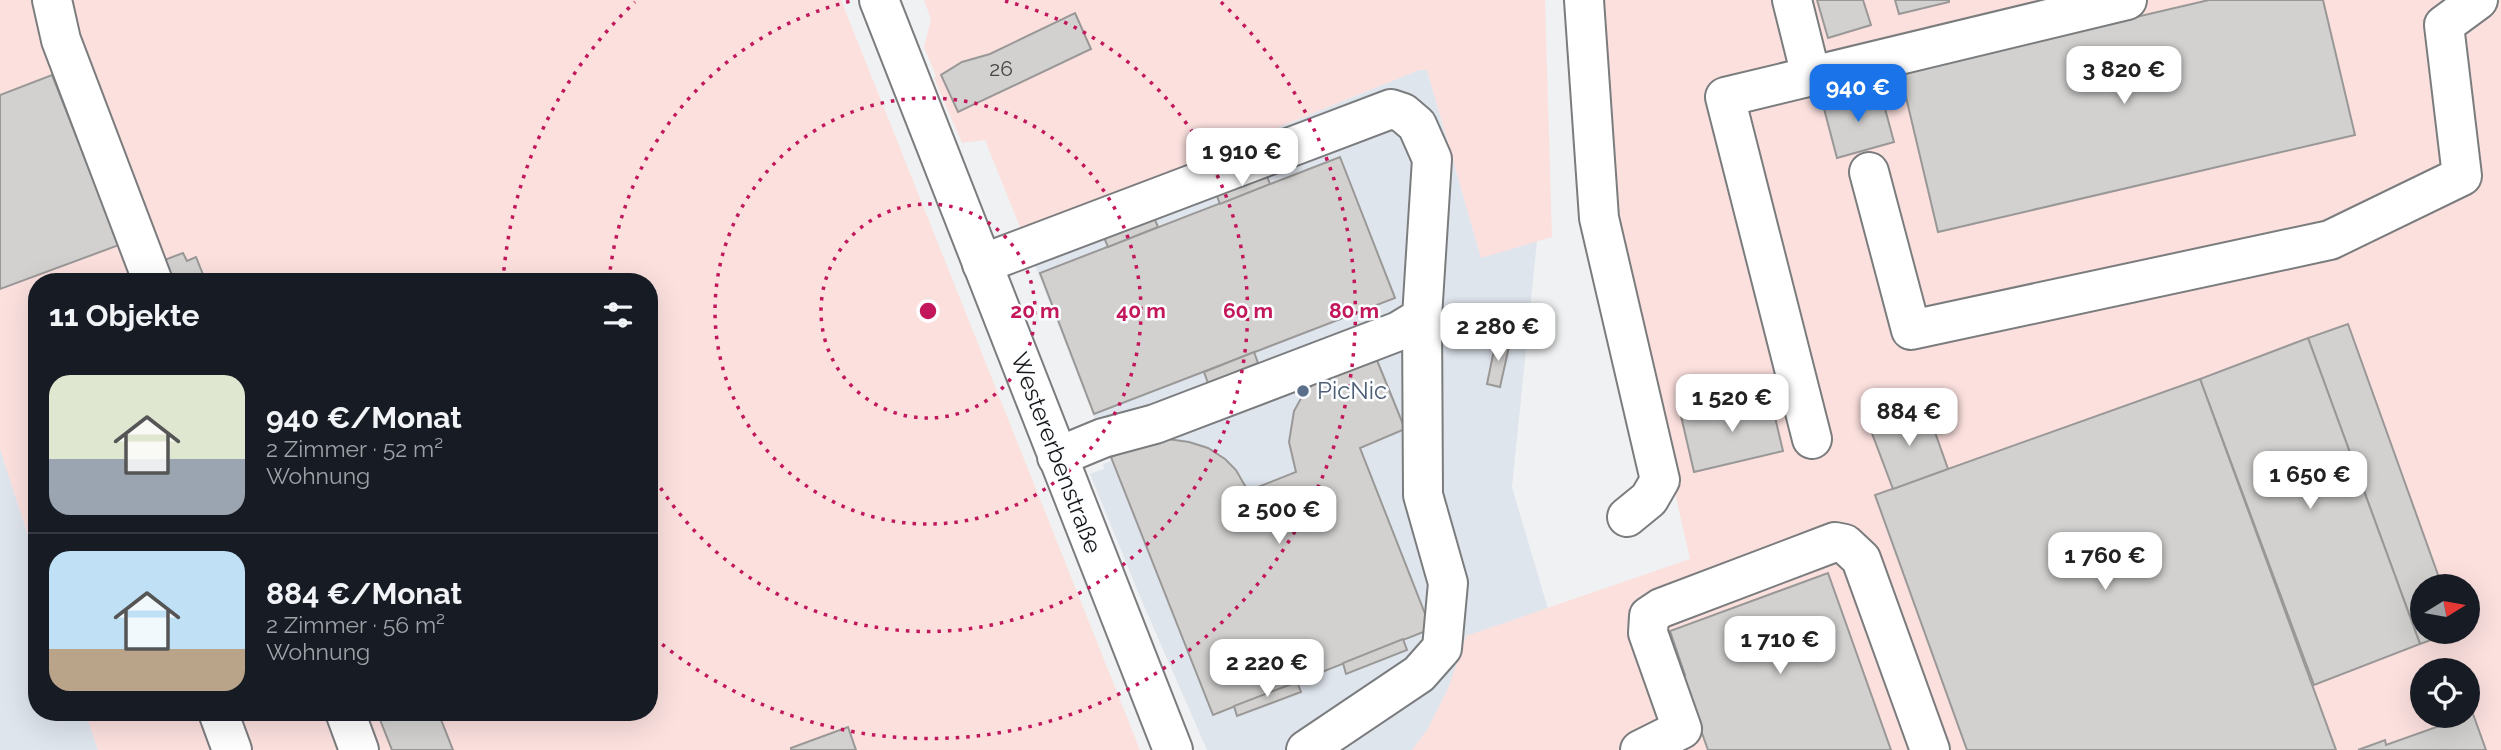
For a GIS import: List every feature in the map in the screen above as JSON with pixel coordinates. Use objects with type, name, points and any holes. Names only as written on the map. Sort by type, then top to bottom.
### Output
[{"type":"street","points":[[52,0],[61,40],[150,273]]},
{"type":"street","name":"Westererbenstraße","points":[[879,0],[1172,750]]},
{"type":"street","points":[[1584,0],[1599,218],[1660,480],[1649,499],[1628,517]]},
{"type":"street","points":[[1792,0],[1811,76]]},
{"type":"street","points":[[1812,439],[1725,97],[1811,76],[2020,13],[2127,0]]},
{"type":"street","points":[[1868,172],[1911,330],[2330,240],[2462,176],[2444,25],[2478,0]]},
{"type":"street","points":[[982,264],[1391,109],[1404,113],[1417,125],[1432,159],[1422,317],[1423,495],[1448,583],[1442,648],[1419,674],[1306,750]]},
{"type":"street","points":[[1057,457],[1103,438],[1155,424],[1399,331],[1422,317]]},
{"type":"street","points":[[1640,750],[1682,729],[1648,632],[1649,617],[1661,608],[1835,542],[1845,544],[1861,559],[1930,750]]},
{"type":"street","points":[[221,721],[232,750]]},
{"type":"street","points":[[348,721],[359,750]]},
{"type":"shaded area","points":[[0,0],[841,0],[1140,750],[98,750],[88,721],[658,721],[658,273],[28,273],[28,535],[0,449]]},
{"type":"shaded area","points":[[924,0],[1545,0],[1552,237],[1481,258],[1427,70],[1419,70],[1022,232],[985,140],[962,143],[934,78],[936,76],[924,47],[931,19]]},
{"type":"shaded area","points":[[1595,0],[2501,0],[2501,750],[1412,750],[1427,730],[1448,689],[1466,636],[1690,559],[1612,216]]},
{"type":"shaded area","name":"PicNic","points":[[1419,70],[1427,70],[1481,257],[1537,241],[1512,487],[1548,609],[1467,636],[1448,689],[1427,730],[1412,750],[1207,750],[1090,474],[1104,469],[1103,464],[1111,461],[1022,232]]},
{"type":"shaded area","points":[[0,449],[28,535],[28,721],[88,721],[98,750],[0,750]]},
{"type":"building","points":[[1817,0],[1863,0],[1871,25],[1828,38]]},
{"type":"building","points":[[1895,0],[1949,0],[1949,2],[1899,14]]},
{"type":"building","points":[[2209,0],[2323,0],[2355,135],[1938,232],[1900,72]]},
{"type":"building","points":[[1075,13],[1091,49],[958,112],[941,75],[962,62],[990,54]]},
{"type":"building","points":[[52,75],[119,245],[43,273],[28,273],[28,279],[0,289],[0,95]]},
{"type":"building","points":[[1880,90],[1894,142],[1837,158],[1823,105]]},
{"type":"building","points":[[1340,157],[1395,298],[1094,414],[1040,273]]},
{"type":"building","points":[[1265,171],[1270,184],[1220,204],[1215,191]]},
{"type":"building","points":[[1153,215],[1158,227],[1108,247],[1103,235]]},
{"type":"building","points":[[183,253],[187,261],[196,257],[202,273],[163,273],[159,262]]},
{"type":"building","points":[[1459,305],[1489,312],[1486,327],[1456,320]]},
{"type":"building","points":[[2348,324],[2438,574],[2410,574],[2410,617],[2308,338]]},
{"type":"building","points":[[2308,338],[2410,617],[2410,644],[2420,644],[2314,685],[2200,379]]},
{"type":"building","points":[[1496,340],[1510,342],[1500,387],[1487,384]]},
{"type":"building","points":[[1254,352],[1258,363],[1208,383],[1204,372]]},
{"type":"building","points":[[1374,353],[1405,429],[1360,448],[1431,629],[1213,715],[1111,457],[1146,443],[1168,439],[1189,442],[1208,448],[1225,459],[1236,470],[1248,491],[1296,472],[1289,442],[1294,411],[1304,393],[1325,373]]},
{"type":"building","points":[[2200,379],[2336,750],[1967,750],[1875,495]]},
{"type":"building","points":[[1770,396],[1783,451],[1694,472],[1681,416]]},
{"type":"building","points":[[1926,407],[1948,469],[1893,489],[1870,428]]},
{"type":"building","points":[[1828,573],[1891,750],[1708,750],[1682,677],[1685,675],[1670,631]]},
{"type":"building","points":[[1403,639],[1407,650],[1346,674],[1343,663]]},
{"type":"building","points":[[1297,682],[1301,692],[1237,716],[1234,706]]},
{"type":"building","points":[[381,721],[442,721],[453,750],[392,750]]},
{"type":"building","points":[[848,727],[856,750],[791,750],[791,748]]},
{"type":"building","points":[[2434,728],[2478,728],[2486,750],[2358,750],[2385,740],[2386,745]]},
{"type":"place","name":"PicNic","points":[[1303,391]]}]
